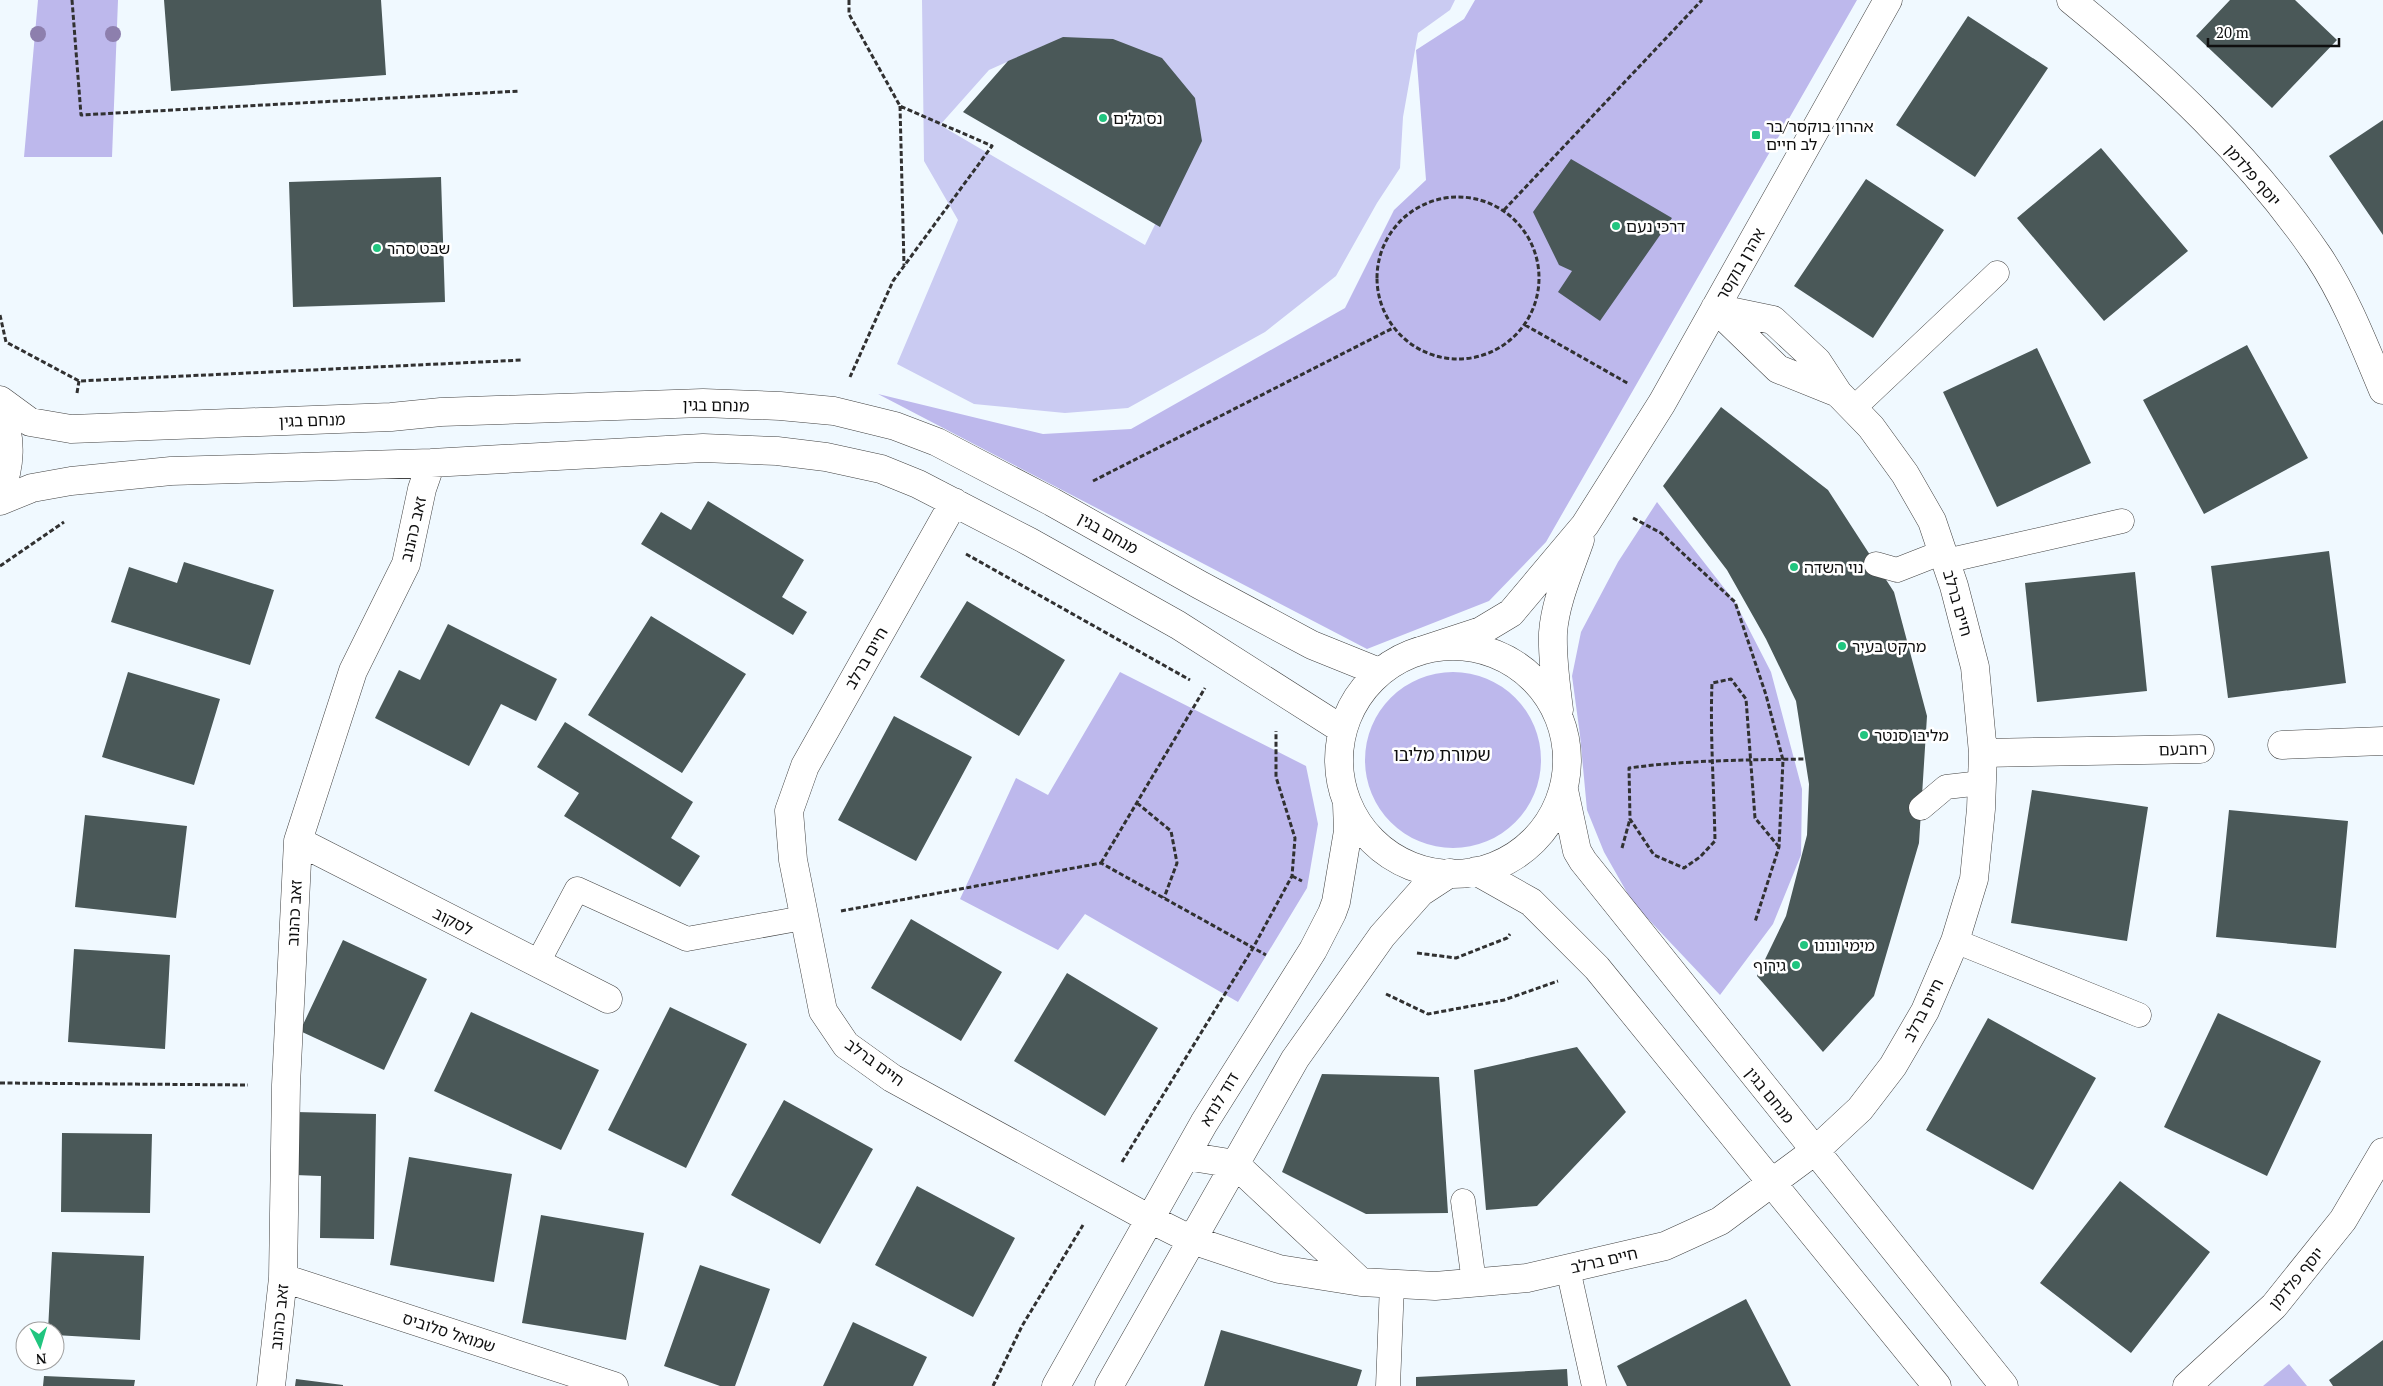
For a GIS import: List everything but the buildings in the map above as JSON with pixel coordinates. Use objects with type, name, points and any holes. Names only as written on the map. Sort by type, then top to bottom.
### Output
[{"type":"street","name":"אהרן בוקסר","points":[[1414,652],[1481,631],[1512,613],[1585,525],[1662,403],[1888,0]]},
{"type":"street","name":"יוסף פלדמן","points":[[2072,0],[2131,50],[2200,116],[2267,187],[2320,258],[2355,322],[2383,390]]},
{"type":"street","name":"חיים ברלב","points":[[954,502],[805,766],[789,811],[793,860],[823,1011],[846,1045],[892,1078],[1150,1219],[1192,1240],[1280,1269],[1361,1282],[1435,1286],[1527,1278],[1665,1246],[1720,1221],[1816,1150],[1860,1109],[1893,1066],[1925,1011],[1955,941],[1974,879],[1981,783],[1982,753],[1975,667],[1932,521],[1904,474],[1871,427],[1846,401],[1818,361],[1773,320],[1715,308]]},
{"type":"street","name":"מנחם בגין","points":[[0,400],[30,422],[71,429],[381,417],[441,412],[703,403],[780,406],[834,411],[895,426],[937,442],[1052,502],[1312,645],[1379,672]]},
{"type":"street","points":[[0,414],[9,446],[7,475],[0,492]]},
{"type":"street","points":[[0,501],[32,488],[71,481],[171,471],[431,463],[703,448],[777,451],[826,456],[882,469],[918,484],[1030,542],[1178,625],[1342,730]]},
{"type":"street","name":"זאב כהנוב","points":[[271,1386],[283,1278],[286,1086],[298,841],[353,671],[406,564],[422,489],[431,463]]},
{"type":"street","name":"אהרן בוקסר","points":[[1560,719],[1553,654],[1554,631],[1564,590],[1585,525]]},
{"type":"street","points":[[1109,1386],[1295,1058],[1382,936],[1421,892],[1463,872],[1506,861],[1531,843],[1551,819],[1564,790],[1567,770],[1566,744],[1560,719],[1542,688],[1516,665],[1500,657],[1484,650],[1448,646],[1414,652],[1379,672],[1356,698],[1342,730],[1339,764],[1341,784],[1347,803],[1364,831],[1388,853],[1418,868],[1463,872],[1531,902],[1597,968],[1937,1386]]},
{"type":"street","points":[[2282,745],[2383,741]]},
{"type":"street","name":"רחבעם","points":[[1982,753],[2200,749]]},
{"type":"street","name":"מנחם בגין","points":[[1564,790],[1577,851],[1583,861],[2004,1386]]},
{"type":"street","name":"דוד לנדא","points":[[1056,1386],[1186,1156],[1313,950],[1336,902],[1348,831],[1347,803]]},
{"type":"street","name":"לסקוב","points":[[298,841],[608,999]]},
{"type":"street","name":"יוסף פלדמן","points":[[2186,1386],[2274,1306],[2343,1220],[2383,1152]]},
{"type":"street","points":[[1186,1156],[1235,1164],[1361,1282]]},
{"type":"street","name":"שמואל סלוביס","points":[[283,1278],[614,1386]]},
{"type":"lane","points":[[1846,401],[1997,273]]},
{"type":"lane","points":[[1876,564],[1897,570],[1944,557],[2122,521]]},
{"type":"lane","points":[[1921,808],[1946,787],[1981,783]]},
{"type":"lane","points":[[537,964],[576,889],[687,939],[803,918]]},
{"type":"lane","points":[[1955,941],[2139,1015]]},
{"type":"lane","points":[[1463,1201],[1474,1282]]},
{"type":"lane","points":[[1568,1269],[1594,1386]]},
{"type":"lane","points":[[1388,1386],[1392,1284]]},
{"type":"path","points":[[72,0],[81,115],[520,92]]},
{"type":"path","points":[[849,0],[849,14],[900,106],[904,266]]},
{"type":"path","points":[[1504,210],[1702,0]]},
{"type":"path","points":[[834,411],[893,281],[992,146],[900,106]]},
{"type":"path","points":[[1455,196],[1480,200],[1504,210],[1523,228],[1535,251],[1540,276],[1536,302],[1526,325],[1507,343],[1485,355],[1460,360],[1434,357],[1412,346],[1393,328],[1381,306],[1376,281],[1379,256],[1390,233],[1408,214],[1430,202],[1455,196]]},
{"type":"path","points":[[0,315],[6,342],[79,381],[523,360]]},
{"type":"path","points":[[1526,325],[1662,403]]},
{"type":"path","points":[[1052,502],[1393,328]]},
{"type":"path","points":[[1661,533],[1735,602],[1766,695],[1783,760],[1779,847],[1755,922]]},
{"type":"path","points":[[1630,819],[1654,855],[1684,868],[1700,857],[1715,841],[1712,683],[1731,679],[1746,699],[1755,818],[1779,847]]},
{"type":"path","points":[[1101,863],[1205,688]]},
{"type":"path","points":[[1622,849],[1630,819],[1629,768],[1671,762],[1805,759]]},
{"type":"path","points":[[1137,803],[1171,831],[1177,863],[1164,898]]},
{"type":"path","points":[[803,918],[1101,863],[1298,972]]},
{"type":"path","points":[[993,1386],[1022,1326],[1253,948],[1292,876]]},
{"type":"path","points":[[1351,978],[1428,1014],[1504,1000],[1597,968]]},
{"type":"path","points":[[0,1082],[286,1086]]},
{"type":"shaded area","points":[[38,0],[118,0],[112,157],[24,157]]},
{"type":"shaded area","points":[[922,0],[1455,0],[1450,10],[1418,33],[1403,117],[1400,168],[1377,203],[1336,276],[1265,332],[1128,408],[1065,413],[974,404],[897,364],[958,220],[924,161]],"holes":[[[1045,45],[1190,153],[1145,245],[940,125],[989,70]]]},
{"type":"shaded area","points":[[1475,0],[1857,0],[1546,542],[1489,601],[1367,649],[878,394],[1043,434],[1131,429],[1345,308],[1394,210],[1426,180],[1416,50],[1464,19]]},
{"type":"shaded area","points":[[1657,502],[1735,602],[1771,672],[1802,789],[1801,855],[1773,924],[1720,995],[1633,903],[1604,852],[1587,810],[1572,676],[1581,632],[1618,562]]},
{"type":"shaded area","points":[[1120,672],[1306,766],[1318,824],[1307,888],[1238,1002],[1085,914],[1058,950],[960,899],[1016,778],[1048,795]]},
{"type":"shaded area","points":[[1444,672],[1462,672],[1495,682],[1521,704],[1531,718],[1537,734],[1541,760],[1537,786],[1531,802],[1509,828],[1495,838],[1479,844],[1462,848],[1444,848],[1411,838],[1385,816],[1375,802],[1369,786],[1365,769],[1365,751],[1375,718],[1397,692],[1411,682],[1427,676]]},
{"type":"shaded area","points":[[2289,1364],[2307,1386],[2263,1386]]},
{"type":"place","name":"נס גלים","points":[[1103,118]]},
{"type":"place","name":"אהרון בוקסר/בר לב חיים","points":[[1756,135]]},
{"type":"place","name":"דרכי נעם","points":[[1616,226]]},
{"type":"place","name":"שבט סהר","points":[[377,248]]},
{"type":"place","name":"נוי השדה","points":[[1794,567]]},
{"type":"place","name":"מרקט בעיר","points":[[1842,646]]},
{"type":"place","name":"מליבו סנטר","points":[[1864,735]]},
{"type":"place","name":"מימי ונונו","points":[[1804,945]]},
{"type":"place","name":"גירוף","points":[[1796,965]]},
{"type":"district","name":"שמורת מליבו","points":[[1442,754]]}]
